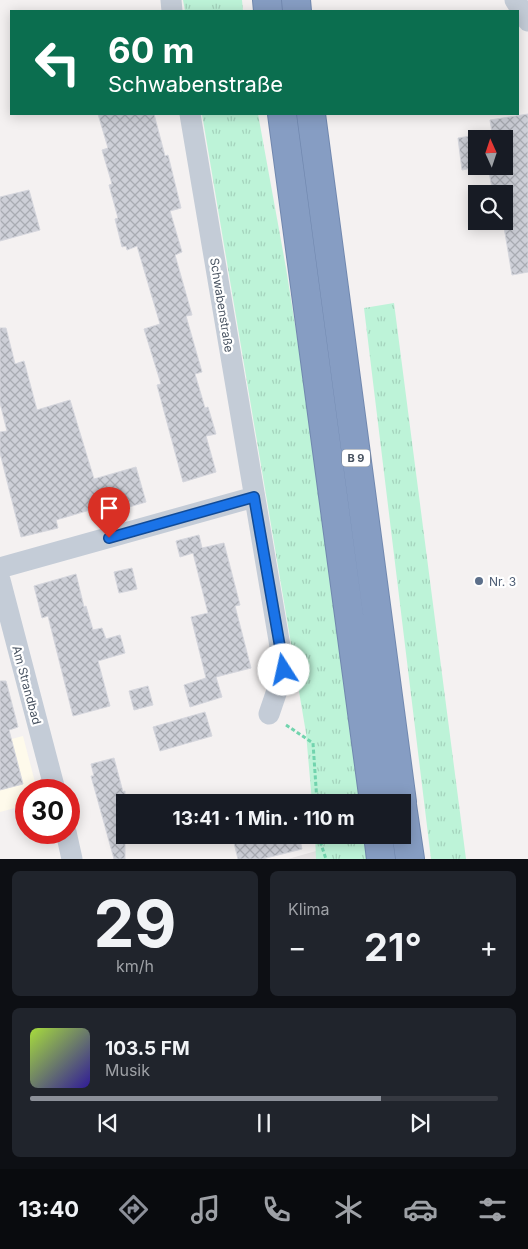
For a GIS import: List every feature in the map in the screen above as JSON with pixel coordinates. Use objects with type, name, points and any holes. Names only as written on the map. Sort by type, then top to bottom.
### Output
[{"type":"highway","name":"B 9","points":[[282,115],[373,794]]},
{"type":"highway","name":"B 9","points":[[311,115],[401,794]]},
{"type":"highway","points":[[379,844],[381,859]]},
{"type":"highway","name":"B 9","points":[[408,844],[410,859]]},
{"type":"street","points":[[515,0],[528,21]]},
{"type":"street","name":"Schwabenstraße","points":[[190,115],[284,670],[268,714]]},
{"type":"street","points":[[0,568],[254,497]]},
{"type":"street","name":"Am Strandbad","points":[[0,580],[52,779]]},
{"type":"street","points":[[69,844],[72,859]]},
{"type":"path","points":[[268,714],[313,742],[316,794]]},
{"type":"path","points":[[321,844],[326,859]]},
{"type":"shaded area","points":[[23,736],[34,779],[15,779],[15,808],[0,812],[0,742]]},
{"type":"shaded area","points":[[316,851],[316,859],[288,859]]},
{"type":"green space","points":[[183,0],[242,0],[243,10],[185,10]]},
{"type":"green space","points":[[202,115],[258,115],[286,268],[311,425],[360,794],[311,794],[306,733]]},
{"type":"green space","points":[[394,303],[466,859],[431,859],[364,308]]},
{"type":"green space","points":[[315,844],[366,844],[368,859],[316,859]]},
{"type":"building","points":[[528,114],[528,272],[512,275],[504,230],[513,230],[513,185],[491,185],[490,175],[513,175],[513,130],[492,130],[490,120]]},
{"type":"building","points":[[98,115],[154,115],[165,156],[168,155],[181,208],[170,211],[182,252],[175,255],[192,315],[186,316],[202,372],[195,374],[205,408],[208,407],[216,434],[206,436],[216,472],[183,482],[157,385],[161,384],[144,329],[160,324],[137,246],[127,250],[126,246],[122,247],[115,219],[118,218],[109,185],[112,184],[102,150],[108,148]]},
{"type":"building","points":[[468,137],[468,169],[462,170],[458,138]]},
{"type":"building","points":[[29,190],[40,230],[0,241],[0,197]]},
{"type":"building","points":[[0,328],[6,328],[15,364],[24,361],[37,410],[70,400],[94,479],[136,467],[146,502],[92,518],[90,510],[56,520],[58,528],[21,537],[0,453],[0,432],[7,431],[0,403]]},
{"type":"building","points":[[199,535],[202,548],[224,543],[240,605],[235,606],[251,668],[216,677],[222,697],[190,707],[184,685],[206,678],[191,617],[208,613],[193,553],[180,557],[176,541]]},
{"type":"building","points":[[132,568],[137,589],[119,593],[114,572]]},
{"type":"building","points":[[76,574],[84,607],[86,606],[93,630],[102,628],[106,639],[120,635],[125,653],[98,661],[110,706],[73,716],[48,616],[42,618],[34,586]]},
{"type":"building","points":[[0,681],[6,681],[18,727],[9,730],[22,779],[15,779],[15,786],[0,790]]},
{"type":"building","points":[[148,686],[153,705],[134,710],[129,691]]},
{"type":"building","points":[[205,712],[212,736],[160,751],[153,727]]},
{"type":"building","points":[[114,758],[123,792],[125,791],[125,794],[116,794],[116,844],[125,844],[125,859],[114,859],[91,776],[94,776],[91,764]]},
{"type":"building","points":[[234,844],[301,844],[302,849],[262,859],[238,859]]},
{"type":"place","name":"Nr. 3","points":[[479,581]]},
{"type":"route","points":[[109,538],[254,497],[284,670]]}]
